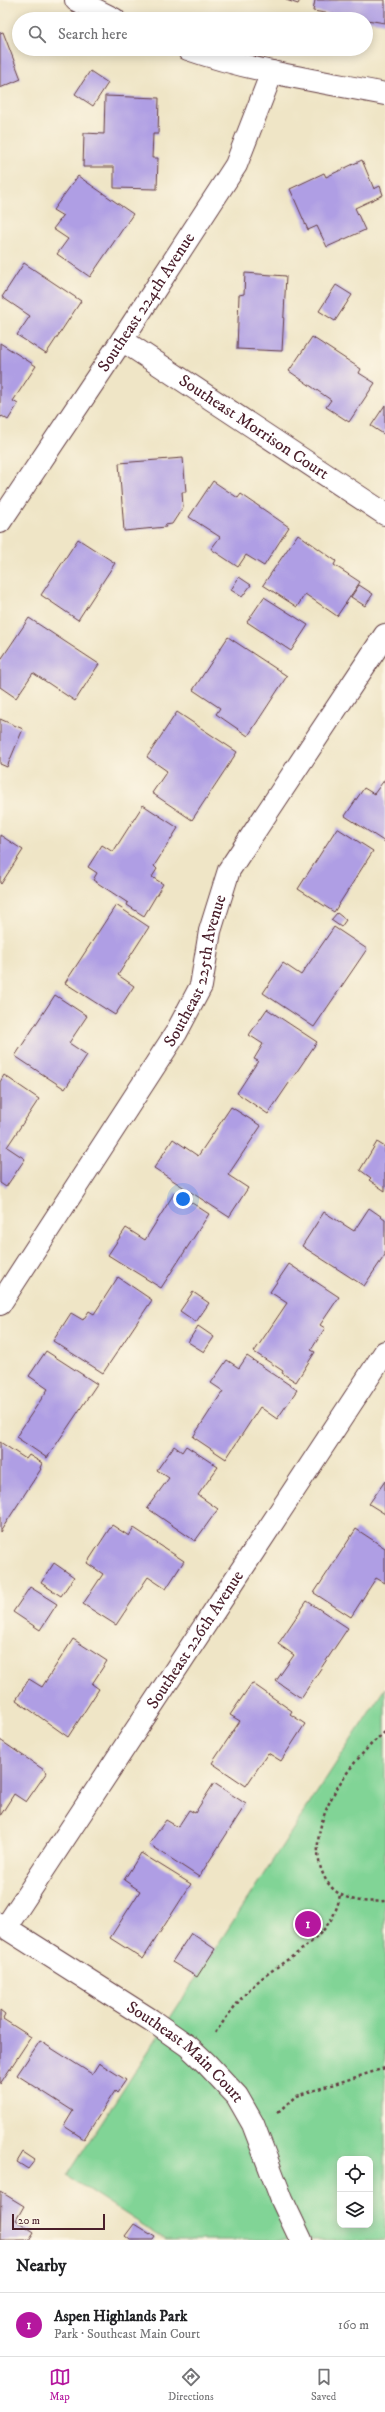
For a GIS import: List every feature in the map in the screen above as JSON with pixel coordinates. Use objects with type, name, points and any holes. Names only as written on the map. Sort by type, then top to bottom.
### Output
[{"type":"street","points":[[76,0],[100,12]]},
{"type":"street","points":[[207,56],[272,72],[385,94]]},
{"type":"street","name":"Southeast 224th Avenue","points":[[0,522],[122,340],[236,164],[272,72]]},
{"type":"street","name":"Southeast Morrison Court","points":[[122,340],[385,514]]},
{"type":"street","name":"Southeast 225th Avenue","points":[[0,1304],[176,1033],[201,986],[210,931],[230,870],[385,635]]},
{"type":"street","name":"Southeast 226th Avenue","points":[[3,1925],[385,1352]]},
{"type":"street","name":"Southeast Main Court","points":[[3,1925],[151,2020],[197,2053],[237,2096],[252,2124],[282,2200],[301,2240]]},
{"type":"path","points":[[385,1732],[357,1759],[333,1797],[322,1821],[318,1839],[318,1862],[332,1889],[354,1901],[385,1900]]},
{"type":"path","points":[[197,2053],[254,1985],[307,1945],[331,1923],[338,1908],[340,1894]]},
{"type":"path","points":[[252,2124],[275,2114],[296,2096],[385,2068]]},
{"type":"green space","points":[[385,1688],[385,2240],[166,2240],[67,2176]]},
{"type":"building","points":[[286,0],[300,0],[298,4]]},
{"type":"building","points":[[315,0],[385,0],[385,23],[373,21],[373,12],[313,11]]},
{"type":"building","points":[[3,32],[21,79],[0,88],[0,33]]},
{"type":"building","points":[[90,71],[108,83],[93,106],[75,94]]},
{"type":"building","points":[[105,96],[159,98],[158,134],[153,134],[152,158],[158,158],[157,189],[114,188],[114,167],[83,167],[84,133],[104,134]]},
{"type":"building","points":[[362,160],[374,189],[380,186],[383,195],[355,208],[365,230],[327,247],[317,226],[308,230],[290,189],[324,173],[326,177]]},
{"type":"building","points":[[78,176],[133,214],[90,277],[57,254],[68,239],[53,229],[63,216],[53,210]]},
{"type":"building","points":[[24,263],[81,301],[46,354],[17,335],[30,316],[2,297]]},
{"type":"building","points":[[245,273],[286,276],[282,351],[237,349],[239,295],[244,294]]},
{"type":"building","points":[[336,285],[352,295],[335,321],[319,311]]},
{"type":"building","points":[[312,337],[361,369],[359,373],[375,383],[349,422],[326,407],[331,400],[289,371]]},
{"type":"building","points":[[0,343],[36,366],[13,401],[18,404],[8,420],[2,416],[0,418]]},
{"type":"building","points":[[385,405],[385,435],[371,426]]},
{"type":"building","points":[[183,458],[186,492],[182,492],[183,507],[172,524],[165,525],[166,527],[124,531],[119,463]]},
{"type":"building","points":[[213,481],[238,498],[241,494],[289,527],[264,566],[246,555],[238,567],[211,549],[220,537],[189,517]]},
{"type":"building","points":[[298,534],[336,561],[334,565],[360,582],[337,616],[305,594],[297,607],[263,585]]},
{"type":"building","points":[[78,539],[115,563],[78,620],[41,595]]},
{"type":"building","points":[[239,577],[251,585],[242,597],[231,590]]},
{"type":"building","points":[[359,585],[373,594],[365,606],[351,597]]},
{"type":"building","points":[[264,597],[308,625],[291,651],[247,622]]},
{"type":"building","points":[[29,618],[99,664],[75,701],[33,673],[16,698],[0,687],[0,661]]},
{"type":"building","points":[[228,637],[287,676],[248,736],[216,714],[220,708],[193,690]]},
{"type":"building","points":[[177,712],[237,752],[192,820],[152,793],[167,771],[147,757]]},
{"type":"building","points":[[0,719],[23,729],[7,767],[0,764]]},
{"type":"building","points":[[385,779],[385,842],[345,816],[364,788],[374,794]]},
{"type":"building","points":[[143,805],[178,828],[154,866],[157,869],[152,877],[163,884],[144,916],[127,905],[128,903],[93,880],[97,873],[88,867],[102,845],[113,852]]},
{"type":"building","points":[[337,828],[373,851],[334,912],[298,889]]},
{"type":"building","points":[[0,835],[23,850],[1,884],[0,883]]},
{"type":"building","points":[[116,905],[149,927],[118,975],[134,986],[115,1015],[65,983]]},
{"type":"building","points":[[337,913],[346,920],[341,927],[331,920]]},
{"type":"building","points":[[334,927],[367,949],[314,1027],[263,993],[283,963],[301,975]]},
{"type":"building","points":[[55,995],[87,1016],[69,1043],[87,1055],[65,1089],[15,1056]]},
{"type":"building","points":[[267,1009],[317,1042],[268,1114],[237,1093],[258,1061],[254,1059],[263,1044],[249,1035]]},
{"type":"building","points":[[4,1075],[39,1099],[7,1147],[25,1159],[6,1187],[0,1183],[0,1082]]},
{"type":"building","points":[[231,1107],[261,1126],[228,1175],[248,1188],[229,1217],[154,1168],[173,1139],[198,1156]]},
{"type":"building","points":[[377,1142],[385,1147],[385,1191],[369,1180],[371,1178],[360,1170]]},
{"type":"building","points":[[175,1192],[209,1214],[161,1288],[108,1255],[126,1228],[145,1240]]},
{"type":"building","points":[[369,1208],[385,1219],[385,1255],[364,1286],[302,1246],[324,1212],[354,1231]]},
{"type":"building","points":[[289,1264],[339,1297],[320,1325],[325,1328],[311,1350],[315,1352],[296,1382],[282,1373],[283,1371],[254,1352],[287,1303],[270,1292]]},
{"type":"building","points":[[118,1277],[152,1300],[103,1373],[53,1341],[71,1313],[83,1320],[89,1311],[94,1314]]},
{"type":"building","points":[[193,1292],[209,1303],[196,1322],[180,1311]]},
{"type":"building","points":[[198,1326],[214,1337],[204,1352],[188,1342]]},
{"type":"building","points":[[46,1351],[97,1384],[47,1458],[16,1437],[48,1389],[29,1376]]},
{"type":"building","points":[[247,1356],[297,1390],[277,1419],[260,1407],[226,1459],[193,1437],[223,1391],[211,1383],[227,1360],[239,1368]]},
{"type":"building","points":[[0,1442],[26,1459],[29,1455],[42,1463],[41,1469],[0,1532]]},
{"type":"building","points":[[174,1446],[182,1452],[186,1446],[218,1467],[198,1495],[218,1509],[195,1541],[147,1508],[169,1478],[157,1470]]},
{"type":"building","points":[[385,1481],[385,1514],[369,1504]]},
{"type":"building","points":[[112,1525],[129,1536],[134,1528],[184,1561],[166,1589],[148,1577],[116,1625],[83,1604],[103,1574],[87,1563]]},
{"type":"building","points":[[356,1529],[385,1548],[385,1583],[376,1578],[351,1617],[314,1593]]},
{"type":"building","points":[[54,1563],[74,1577],[61,1596],[41,1583]]},
{"type":"building","points":[[30,1587],[57,1604],[40,1630],[13,1612]]},
{"type":"building","points":[[307,1601],[348,1628],[301,1698],[276,1681],[294,1655],[278,1644]]},
{"type":"building","points":[[73,1639],[107,1661],[92,1684],[99,1689],[68,1737],[16,1700],[29,1679],[42,1687]]},
{"type":"building","points":[[252,1683],[292,1711],[290,1714],[305,1724],[281,1761],[268,1753],[246,1786],[212,1763],[240,1721],[230,1715]]},
{"type":"building","points":[[0,1740],[47,1772],[26,1802],[14,1794],[0,1816]]},
{"type":"building","points":[[214,1783],[246,1804],[199,1877],[149,1844],[166,1820],[178,1827],[189,1810],[195,1813]]},
{"type":"building","points":[[141,1853],[191,1884],[143,1959],[110,1938],[140,1891],[124,1880]]},
{"type":"building","points":[[191,1933],[215,1949],[197,1977],[172,1962]]},
{"type":"building","points":[[0,2011],[5,2015],[3,2019],[31,2037],[0,2084]]},
{"type":"building","points":[[40,2041],[92,2074],[99,2063],[126,2080],[117,2093],[115,2091],[84,2139],[64,2126],[73,2111],[17,2075]]},
{"type":"building","points":[[23,2152],[35,2160],[28,2169],[17,2162]]},
{"type":"building","points":[[1,2192],[24,2206],[16,2220],[34,2232],[29,2240],[0,2240]]},
{"type":"building","points":[[134,2224],[155,2237],[153,2240],[130,2240],[125,2236]]},
{"type":"place","name":"Aspen Highlands Park","points":[[308,1924]]}]
